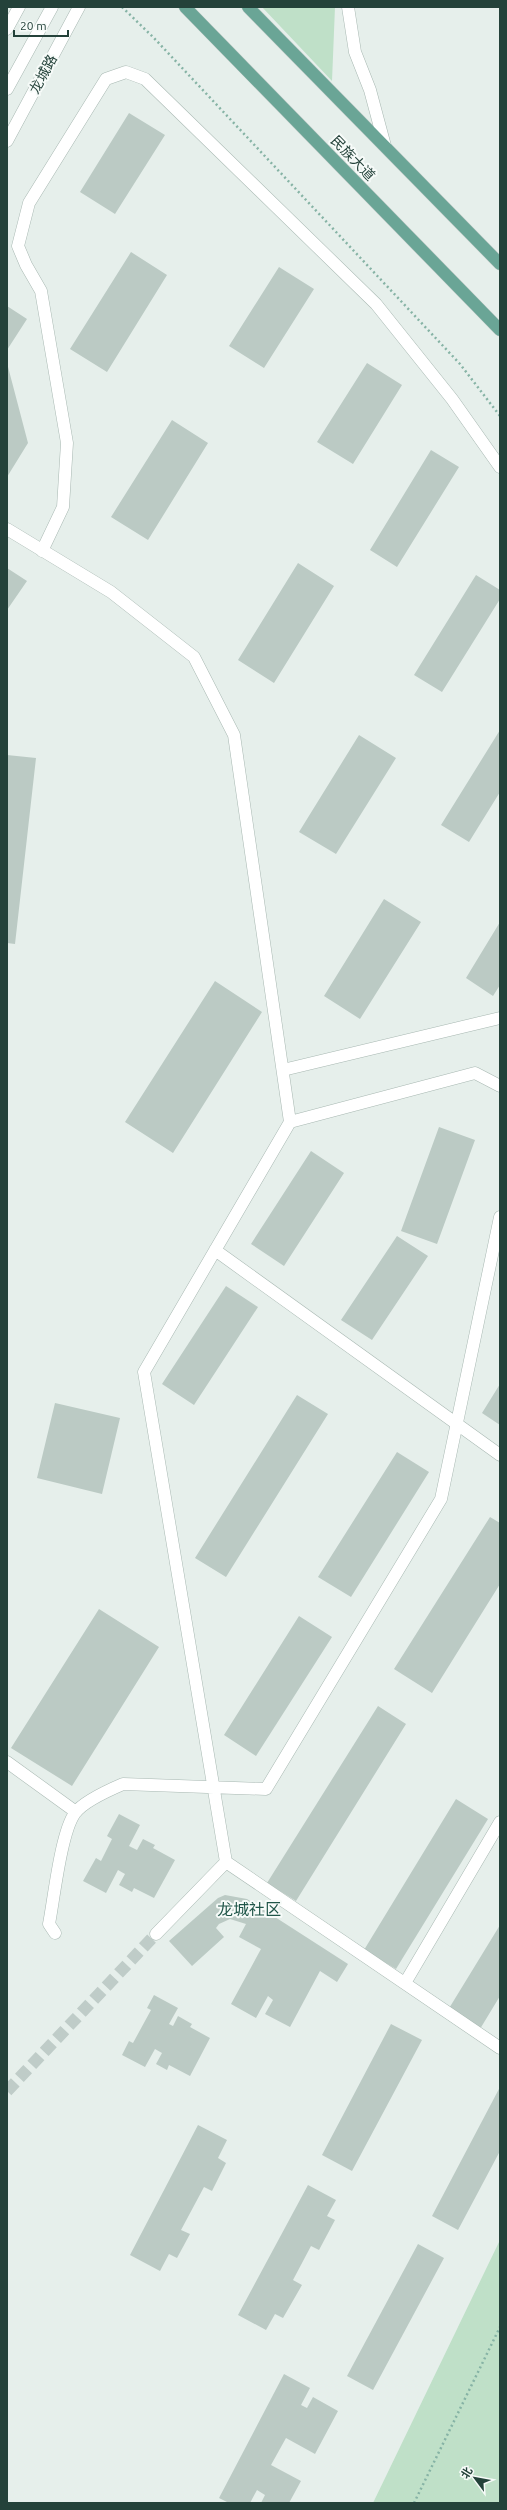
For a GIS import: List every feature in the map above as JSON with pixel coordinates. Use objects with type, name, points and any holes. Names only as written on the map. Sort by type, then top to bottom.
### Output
[{"type":"main road","name":"民族大道","points":[[185,7],[500,330]]},
{"type":"main road","points":[[248,7],[500,264]]},
{"type":"street","points":[[7,29],[19,7]]},
{"type":"street","points":[[7,74],[44,7]]},
{"type":"street","points":[[7,89],[52,7]]},
{"type":"street","name":"龙城路","points":[[7,141],[79,7]]},
{"type":"street","points":[[348,7],[354,52],[370,90],[385,146]]},
{"type":"street","points":[[42,551],[63,507],[66,443],[41,291],[26,265],[18,246],[29,202],[106,79],[126,72],[145,79],[376,304],[452,399],[500,467]]},
{"type":"street","points":[[7,529],[111,592],[194,657],[234,735],[290,1122],[144,1372],[226,1862],[500,2048]]},
{"type":"street","points":[[283,1070],[500,1018]]},
{"type":"street","points":[[290,1122],[475,1073],[500,1086]]},
{"type":"street","points":[[55,1933],[49,1924],[67,1831],[76,1812],[103,1793],[123,1784],[214,1789],[266,1789],[441,1499],[500,1217]]},
{"type":"street","points":[[215,1250],[500,1455]]},
{"type":"street","points":[[7,1762],[76,1812]]},
{"type":"street","points":[[405,1983],[500,1822]]},
{"type":"street","points":[[156,1934],[226,1862]]},
{"type":"path","points":[[122,7],[154,38],[460,364],[500,416]]},
{"type":"path","points":[[414,2503],[500,2327]]},
{"type":"green space","points":[[262,7],[335,7],[332,81]]},
{"type":"green space","points":[[500,2240],[500,2503],[373,2503]]},
{"type":"building","points":[[129,113],[165,135],[115,214],[80,192]]},
{"type":"building","points":[[131,252],[167,275],[107,372],[70,349]]},
{"type":"building","points":[[279,267],[314,289],[264,368],[229,346]]},
{"type":"building","points":[[7,306],[27,319],[7,350]]},
{"type":"building","points":[[7,363],[28,443],[7,477]]},
{"type":"building","points":[[367,363],[402,385],[353,464],[317,442]]},
{"type":"building","points":[[172,420],[208,443],[148,540],[111,517]]},
{"type":"building","points":[[431,450],[459,467],[397,567],[370,550]]},
{"type":"building","points":[[298,563],[334,586],[274,683],[238,660]]},
{"type":"building","points":[[7,568],[27,581],[7,610]]},
{"type":"building","points":[[476,575],[500,590],[500,599],[442,692],[414,675]]},
{"type":"building","points":[[500,730],[500,792],[469,842],[441,825]]},
{"type":"building","points":[[359,735],[396,758],[336,854],[299,832]]},
{"type":"building","points":[[7,755],[36,758],[15,944],[7,943]]},
{"type":"building","points":[[384,899],[421,922],[360,1019],[324,996]]},
{"type":"building","points":[[500,922],[500,985],[493,996],[466,978]]},
{"type":"building","points":[[215,981],[262,1012],[173,1153],[125,1122]]},
{"type":"building","points":[[439,1127],[475,1140],[437,1244],[401,1231]]},
{"type":"building","points":[[311,1151],[344,1173],[284,1266],[251,1244]]},
{"type":"building","points":[[397,1236],[428,1256],[372,1340],[341,1320]]},
{"type":"building","points":[[226,1286],[258,1307],[194,1405],[162,1384]]},
{"type":"building","points":[[500,1384],[500,1425],[482,1413]]},
{"type":"building","points":[[297,1395],[328,1414],[226,1577],[195,1558]]},
{"type":"building","points":[[55,1403],[120,1418],[102,1494],[37,1478]]},
{"type":"building","points":[[397,1452],[429,1472],[351,1597],[318,1577]]},
{"type":"building","points":[[490,1517],[500,1523],[500,1584],[432,1693],[394,1669]]},
{"type":"building","points":[[99,1609],[159,1647],[72,1786],[11,1748]]},
{"type":"building","points":[[299,1616],[332,1637],[256,1756],[224,1735]]},
{"type":"building","points":[[378,1706],[406,1724],[296,1901],[267,1883]]},
{"type":"building","points":[[456,1799],[488,1819],[396,1969],[364,1950]]},
{"type":"building","points":[[119,1814],[140,1825],[129,1846],[137,1850],[143,1839],[155,1845],[153,1848],[175,1860],[154,1898],[134,1888],[132,1892],[119,1885],[125,1874],[118,1870],[106,1893],[83,1881],[96,1858],[101,1861],[112,1839],[107,1836]]},
{"type":"building","points":[[225,1895],[247,1899],[348,1964],[337,1982],[320,1971],[290,2027],[265,2014],[273,2000],[268,1996],[256,2018],[231,2004],[261,1949],[239,1937],[246,1924],[230,1919],[219,1924],[216,1928],[224,1937],[192,1966],[169,1941],[218,1898]]},
{"type":"building","points":[[500,1925],[500,1996],[480,2029],[448,2010]]},
{"type":"building","points":[[154,1995],[178,2008],[169,2024],[173,2026],[178,2016],[192,2024],[190,2027],[210,2038],[190,2076],[169,2065],[167,2070],[156,2064],[162,2053],[155,2049],[145,2067],[122,2055],[129,2041],[133,2043],[151,2010],[147,2008]]},
{"type":"building","points":[[391,2024],[422,2040],[352,2171],[322,2155]]},
{"type":"building","points":[[500,2087],[500,2151],[458,2230],[432,2216]]},
{"type":"building","points":[[198,2125],[227,2140],[218,2158],[226,2163],[212,2191],[204,2187],[181,2230],[190,2234],[177,2258],[169,2254],[160,2271],[130,2255]]},
{"type":"building","points":[[308,2185],[336,2200],[327,2216],[335,2220],[319,2250],[311,2246],[293,2280],[302,2285],[283,2318],[275,2314],[266,2330],[238,2315]]},
{"type":"building","points":[[418,2244],[444,2258],[373,2390],[347,2376]]},
{"type":"building","points":[[284,2374],[310,2388],[301,2405],[307,2408],[313,2397],[338,2411],[315,2454],[286,2438],[271,2465],[301,2481],[289,2503],[261,2503],[265,2495],[257,2490],[250,2503],[229,2503],[219,2498]]},
{"type":"tunnel","points":[[7,2091],[156,1934]]},
{"type":"district","name":"龙城社区","points":[[249,1909]]}]
